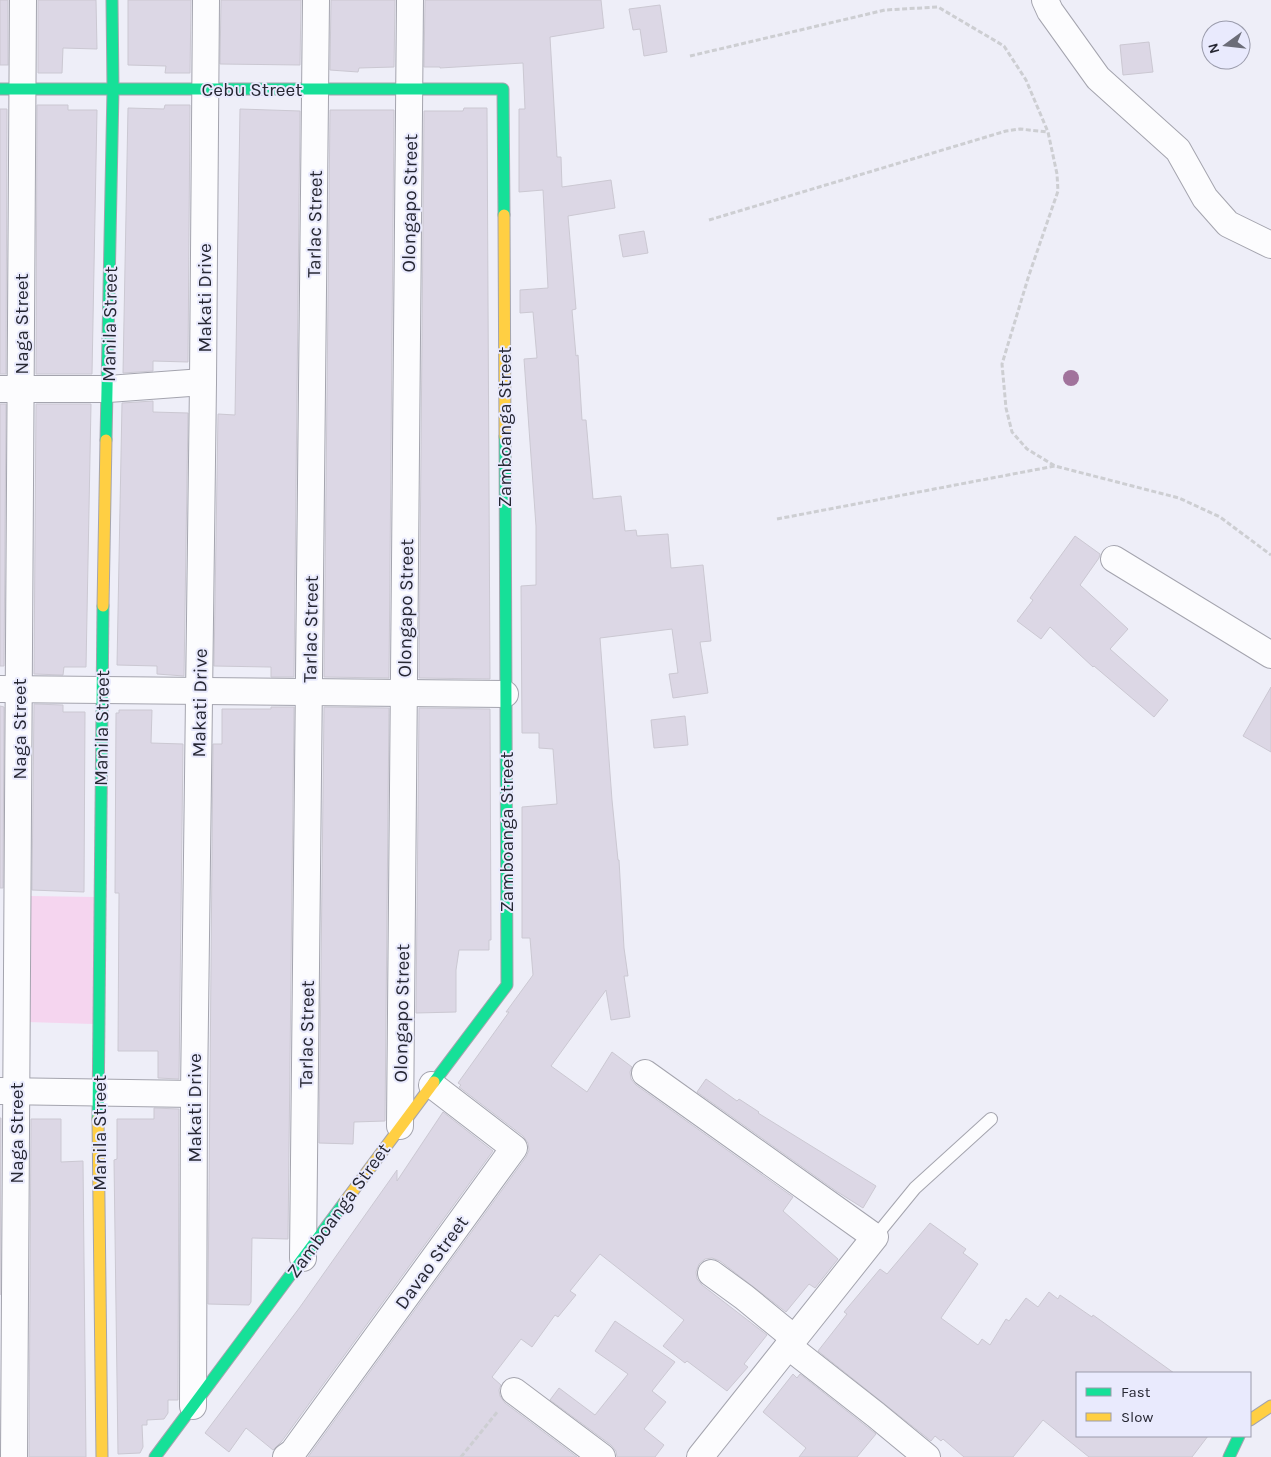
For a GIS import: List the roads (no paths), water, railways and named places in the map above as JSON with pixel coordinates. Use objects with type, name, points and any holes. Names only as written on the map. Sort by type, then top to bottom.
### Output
[{"type":"street","name":"Naga Street","points":[[14,1457],[8,1091],[11,89],[23,0]]},
{"type":"street","name":"Manila Street","points":[[102,1457],[98,1093],[102,690],[113,89],[112,0]]},
{"type":"street","name":"Makati Drive","points":[[193,1406],[194,1094],[206,0]]},
{"type":"street","name":"Tarlac Street","points":[[303,1258],[316,0]]},
{"type":"street","name":"Olongapo Street","points":[[400,1126],[410,0]]},
{"type":"street","points":[[1045,0],[1050,11],[1098,78],[1178,150],[1205,198],[1228,224],[1271,245]]},
{"type":"street","name":"Cebu Street","points":[[11,89],[503,89]]},
{"type":"street","name":"Zamboanga Street","points":[[155,1457],[507,985],[503,89]]},
{"type":"street","points":[[10,390],[108,389],[203,382]]},
{"type":"street","points":[[1114,559],[1271,655]]},
{"type":"street","points":[[10,689],[505,694]]},
{"type":"street","points":[[645,1073],[875,1236],[700,1457]]},
{"type":"street","name":"Davao Street","points":[[286,1457],[292,1452],[514,1148],[432,1085]]},
{"type":"street","points":[[8,1091],[194,1094]]},
{"type":"street","points":[[711,1273],[744,1297],[791,1342],[927,1457]]},
{"type":"street","points":[[514,1390],[602,1457]]},
{"type":"street","points":[[1251,1419],[1271,1406]]},
{"type":"street","points":[[1229,1457],[1239,1437]]},
{"type":"lane","points":[[875,1236],[915,1188],[991,1119]]}]
